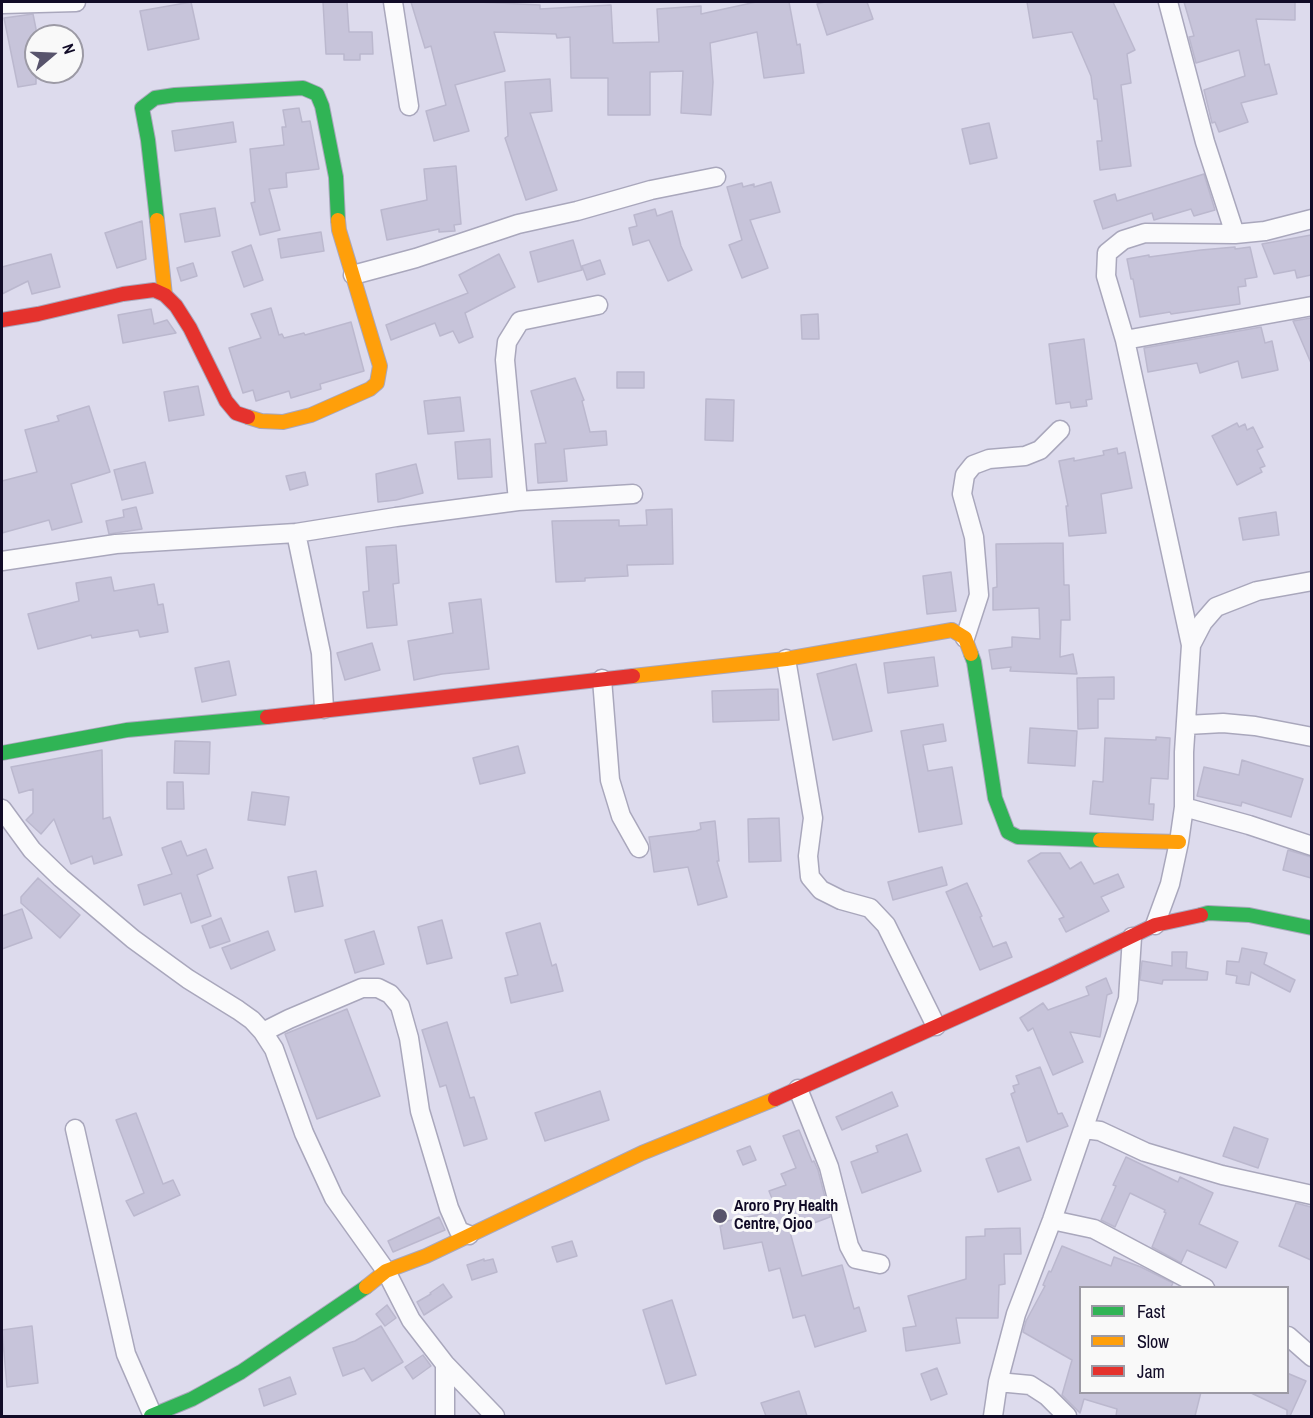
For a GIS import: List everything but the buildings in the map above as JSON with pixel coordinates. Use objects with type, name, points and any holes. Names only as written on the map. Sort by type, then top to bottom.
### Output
[{"type":"street","points":[[2,4],[76,2]]},
{"type":"street","points":[[393,2],[409,106]]},
{"type":"street","points":[[1168,2],[1205,142],[1236,234]]},
{"type":"street","points":[[2,320],[123,294],[154,290],[165,295],[176,306],[190,328],[226,401],[236,413],[261,421],[283,422],[332,407],[370,389],[377,383],[380,366],[339,230],[336,177],[322,106],[317,94],[303,88],[175,95],[155,98],[142,108],[148,140],[165,295]]},
{"type":"street","points":[[353,275],[416,258],[518,224],[577,211],[651,190],[716,177]]},
{"type":"street","points":[[1155,925],[1170,884],[1184,807],[1184,752],[1191,645],[1125,340],[1106,276],[1107,253],[1123,240],[1145,232],[1236,234],[1264,231],[1311,219]]},
{"type":"street","points":[[518,501],[505,360],[507,342],[520,321],[598,305]]},
{"type":"street","points":[[1125,340],[1311,306]]},
{"type":"street","points":[[965,638],[980,595],[974,537],[962,494],[965,475],[973,465],[989,459],[1025,456],[1040,450],[1060,430]]},
{"type":"street","points":[[2,561],[116,544],[296,533],[518,501],[633,494]]},
{"type":"street","points":[[296,533],[321,653],[324,709]]},
{"type":"street","points":[[1191,645],[1203,622],[1216,607],[1229,600],[1257,591],[1311,581]]},
{"type":"street","points":[[2,753],[126,730],[203,724],[786,658],[952,630],[965,638],[974,662],[995,798],[1008,832],[1018,837],[1179,842]]},
{"type":"street","points":[[786,658],[813,819],[808,856],[810,877],[821,890],[841,900],[870,908],[886,925],[936,1026]]},
{"type":"street","points":[[602,679],[610,780],[621,816],[639,848]]},
{"type":"street","points":[[1187,725],[1223,723],[1255,726],[1311,737]]},
{"type":"street","points":[[1184,807],[1250,825],[1311,846]]},
{"type":"street","points":[[2,808],[10,836],[32,850],[61,878],[133,939],[188,979],[252,1020],[263,1032],[274,1049],[304,1133],[334,1198],[386,1271],[411,1320],[445,1364],[495,1416]]},
{"type":"street","points":[[75,1129],[126,1354],[152,1416],[192,1399],[241,1372],[357,1295],[386,1271],[426,1256],[642,1153],[798,1089],[1155,925],[1208,913],[1249,915],[1311,928]]},
{"type":"street","points":[[993,1416],[998,1382],[1017,1314],[1128,999],[1132,937]]},
{"type":"street","points":[[263,1032],[362,988],[378,987],[390,994],[400,1006],[408,1038],[420,1111],[449,1208],[459,1231],[470,1235]]},
{"type":"street","points":[[798,1089],[829,1167],[849,1246],[856,1258],[880,1264]]},
{"type":"street","points":[[1084,1129],[1100,1131],[1145,1152],[1210,1172],[1311,1195]]},
{"type":"street","points":[[1052,1220],[1094,1229],[1203,1286]]},
{"type":"street","points":[[1289,1338],[1311,1357]]},
{"type":"street","points":[[445,1364],[445,1416]]},
{"type":"street","points":[[998,1382],[1030,1385],[1047,1396],[1067,1416]]},
{"type":"traffic: fast","points":[[157,220],[142,108],[155,98],[175,95],[303,88],[317,94],[322,106],[336,177],[338,220]]},
{"type":"traffic: fast","points":[[971,654],[995,798],[1008,832],[1018,837],[1100,840]]},
{"type":"traffic: fast","points":[[2,753],[127,730],[267,717]]},
{"type":"traffic: fast","points":[[1201,915],[1208,913],[1249,915],[1312,928]]},
{"type":"traffic: fast","points":[[151,1416],[192,1399],[241,1372],[366,1287]]},
{"type":"traffic: slow","points":[[157,220],[165,295]]},
{"type":"traffic: slow","points":[[248,417],[261,421],[283,422],[311,415],[370,389],[377,383],[380,366],[339,230],[338,220]]},
{"type":"traffic: slow","points":[[633,676],[786,659],[952,630],[965,638],[971,654]]},
{"type":"traffic: slow","points":[[1100,840],[1179,842]]},
{"type":"traffic: slow","points":[[366,1287],[386,1271],[426,1256],[642,1153],[775,1099]]},
{"type":"traffic: jam","points":[[2,320],[123,294],[154,290],[165,295],[176,306],[190,328],[226,401],[236,413],[248,417]]},
{"type":"traffic: jam","points":[[267,717],[633,676]]},
{"type":"traffic: jam","points":[[775,1099],[1051,975],[1155,925],[1201,915]]},
{"type":"place","name":"Aroro Pry Health Centre, Ojoo","points":[[720,1216]]}]
